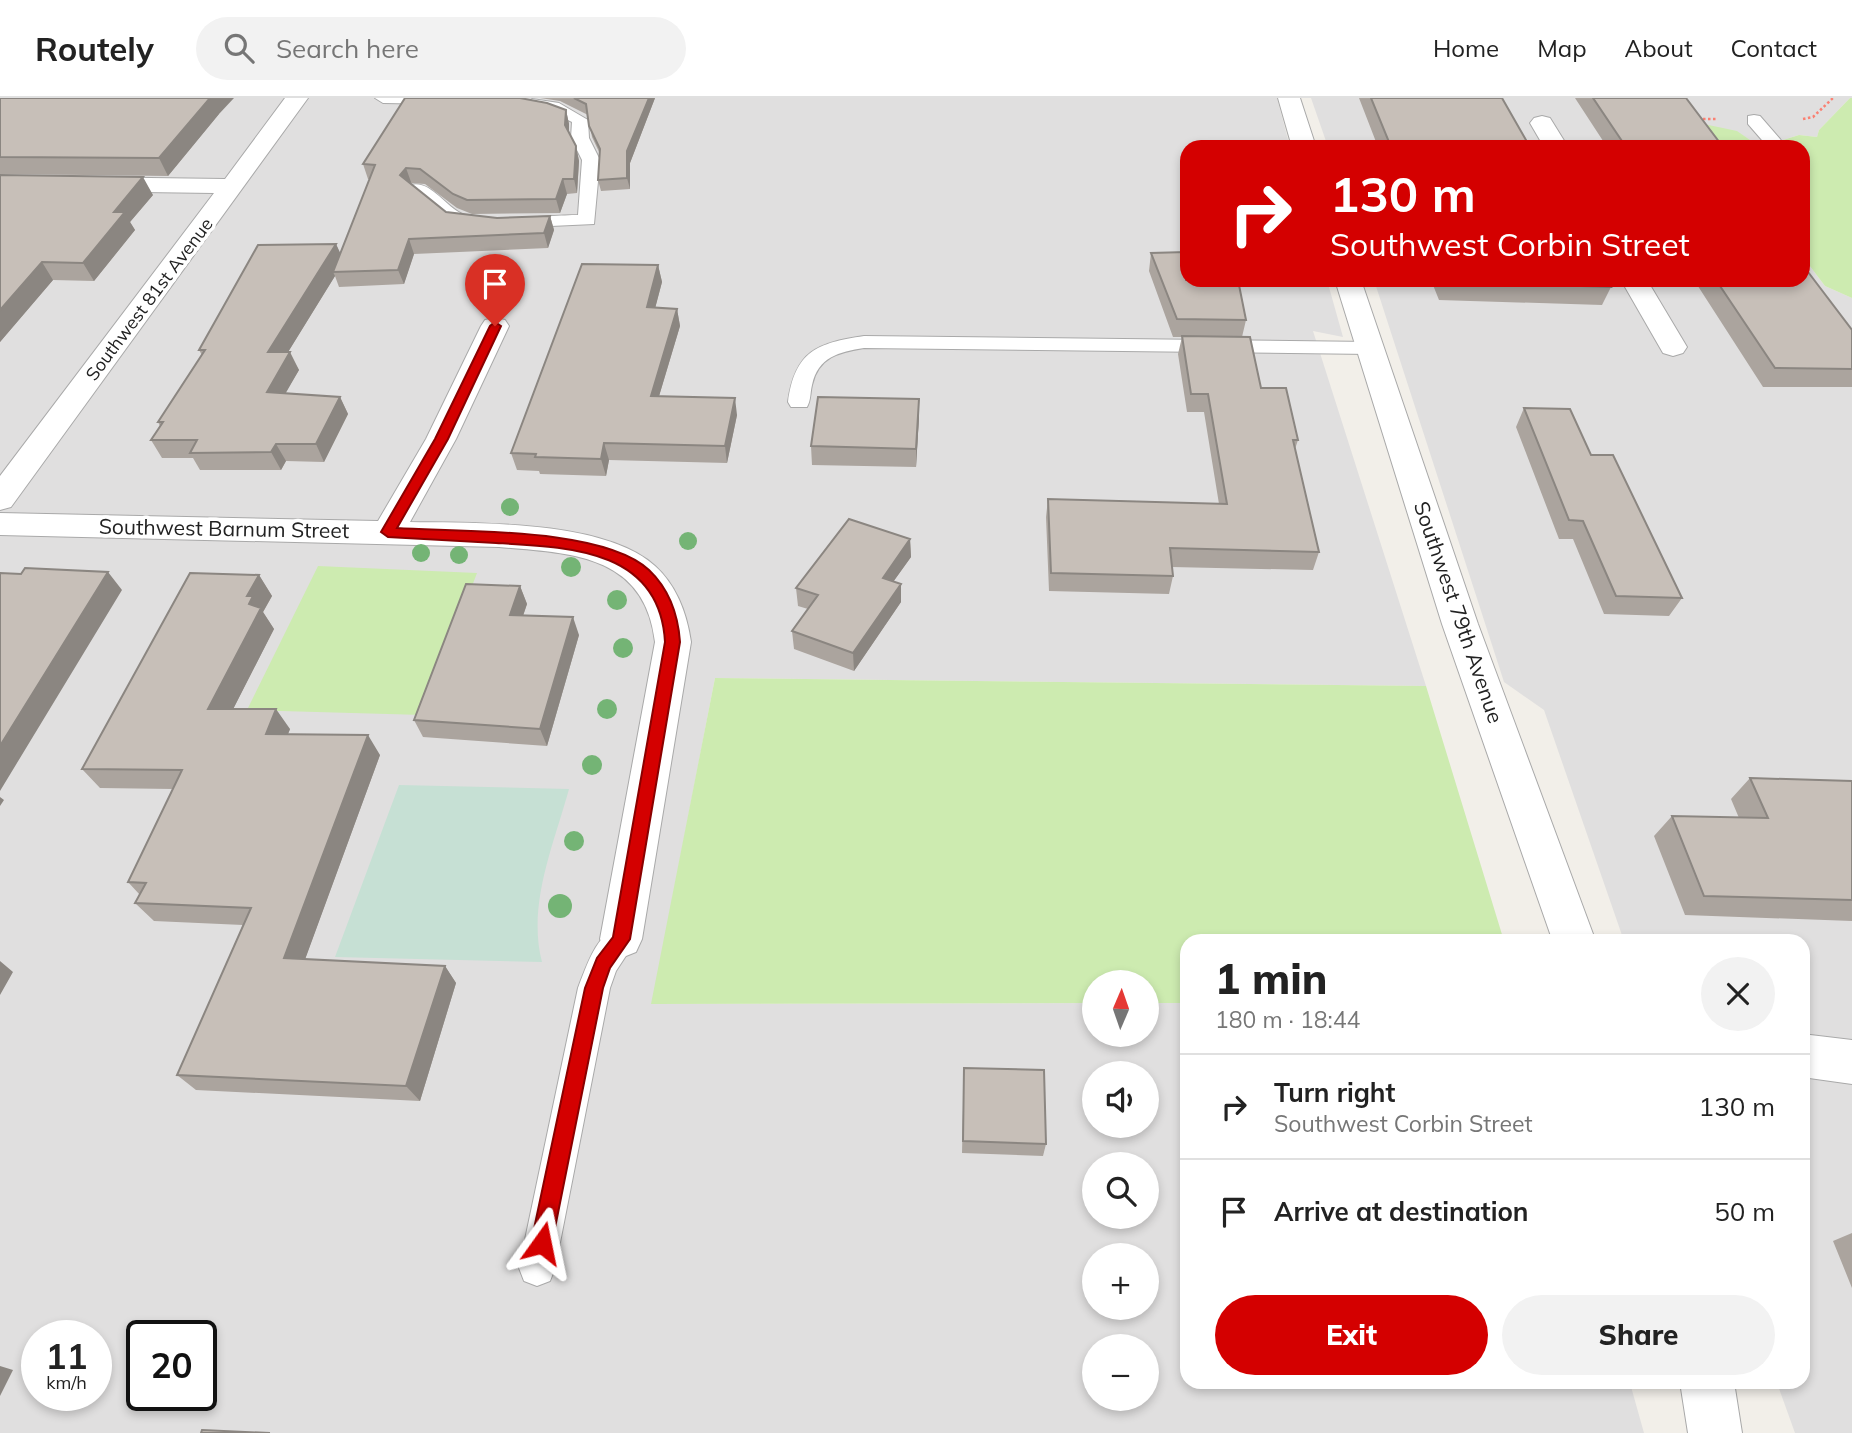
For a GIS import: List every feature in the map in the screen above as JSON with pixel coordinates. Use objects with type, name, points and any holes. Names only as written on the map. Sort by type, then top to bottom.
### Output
[{"type":"street","name":"Southwest 81st Avenue","points":[[0,499],[297,98]]},
{"type":"street","points":[[1289,98],[1302,140]]},
{"type":"street","points":[[1542,123],[1552,140]]},
{"type":"street","points":[[0,183],[234,186]]},
{"type":"street","name":"Southwest 79th Avenue","points":[[1350,287],[1460,624],[1571,934]]},
{"type":"street","points":[[1638,287],[1673,347]]},
{"type":"street","points":[[388,532],[441,439],[495,326]]},
{"type":"street","name":"Southwest Barnum Street","points":[[0,524],[476,536],[586,547],[617,557],[637,569],[665,601],[673,642],[621,939]]},
{"type":"street","points":[[1810,1056],[1852,1062]]},
{"type":"street","points":[[1708,1389],[1715,1433]]},
{"type":"lane","points":[[383,98],[460,99]]},
{"type":"lane","points":[[417,188],[457,220],[485,223],[587,220],[591,160],[580,138],[580,120],[553,106],[513,102]]},
{"type":"lane","points":[[1754,120],[1771,140]]},
{"type":"lane","points":[[799,402],[800,380],[813,358],[825,350],[864,342],[1371,348]]},
{"type":"lane","name":"Southwest Barnum Street","points":[[537,1268],[594,988],[603,964],[621,939]]},
{"type":"path","points":[[1687,119],[1813,117],[1833,98]]},
{"type":"shaded area","points":[[0,98],[1277,98],[1288,140],[1180,140],[1180,287],[1329,287],[1343,337],[1313,331],[1426,686],[715,678],[652,1004],[1082,1003],[1082,1047],[1159,1047],[1159,1003],[1180,1003],[1180,1389],[1632,1389],[1644,1433],[0,1433]]},
{"type":"shaded area","points":[[1311,98],[1850,98],[1819,130],[1817,137],[1799,135],[1783,140],[1750,140],[1736,131],[1725,140],[1326,140]]},
{"type":"shaded area","points":[[1810,266],[1825,286],[1852,298],[1852,1433],[1795,1433],[1779,1389],[1810,1389],[1810,934],[1622,934],[1544,710],[1504,682],[1376,287],[1810,287]]},
{"type":"green space","points":[[1852,98],[1852,298],[1825,286],[1810,266],[1810,140],[1783,140],[1799,135],[1817,137],[1819,130]]},
{"type":"green space","points":[[1699,123],[1737,131],[1750,140],[1712,140]]},
{"type":"green space","points":[[318,566],[477,573],[423,715],[247,710]]},
{"type":"green space","points":[[715,678],[1426,686],[1502,934],[1180,934],[1180,1003],[1159,1003],[1159,970],[1082,970],[1082,1003],[651,1004]]},
{"type":"green space","points":[[399,785],[569,789],[540,897],[538,940],[542,962],[335,957]]},
{"type":"building","points":[[0,98],[210,98],[159,158],[0,157]]},
{"type":"building","points":[[405,98],[520,98],[566,110],[565,125],[576,146],[574,179],[563,179],[556,199],[467,200],[453,194],[420,169],[406,168],[400,175],[446,212],[497,218],[550,216],[544,233],[409,239],[398,270],[333,272],[375,165],[363,164]]},
{"type":"building","points":[[574,98],[649,98],[627,151],[627,178],[598,180],[600,149],[589,126],[586,104]]},
{"type":"building","points":[[1371,98],[1502,98],[1526,140],[1388,140]]},
{"type":"building","points":[[1593,98],[1686,98],[1718,140],[1621,140]]},
{"type":"building","points":[[0,175],[143,177],[114,212],[125,212],[83,263],[42,262],[0,310]]},
{"type":"building","points":[[336,244],[268,352],[290,352],[267,392],[340,397],[316,444],[276,444],[271,452],[190,453],[197,440],[151,440],[163,422],[158,422],[205,350],[199,350],[258,245]]},
{"type":"building","points":[[1180,252],[1180,287],[1239,287],[1246,320],[1177,319],[1151,253]]},
{"type":"building","points":[[582,264],[658,265],[647,307],[677,309],[651,396],[735,398],[725,446],[604,443],[601,459],[535,457],[536,454],[511,453]]},
{"type":"building","points":[[1810,275],[1852,330],[1852,369],[1775,368],[1721,287],[1810,287]]},
{"type":"building","points":[[1182,336],[1250,337],[1261,388],[1286,388],[1298,440],[1293,440],[1319,552],[1170,548],[1173,576],[1051,573],[1048,499],[1227,504],[1208,394],[1191,394]]},
{"type":"building","points":[[818,397],[919,399],[916,449],[811,446]]},
{"type":"building","points":[[1524,408],[1570,409],[1591,455],[1613,455],[1682,598],[1616,596],[1583,521],[1569,520]]},
{"type":"building","points":[[849,519],[910,539],[883,578],[901,584],[853,653],[792,631],[818,595],[796,588]]},
{"type":"building","points":[[25,568],[108,572],[0,746],[0,573],[21,574]]},
{"type":"building","points":[[190,573],[259,575],[247,596],[253,596],[249,604],[261,608],[208,709],[276,709],[266,734],[368,735],[284,958],[445,966],[406,1086],[177,1075],[251,908],[135,903],[146,883],[128,882],[182,770],[82,769]]},
{"type":"building","points":[[466,584],[520,586],[510,615],[573,617],[540,729],[414,720]]},
{"type":"building","points":[[1750,778],[1852,781],[1852,900],[1704,896],[1672,816],[1768,818]]},
{"type":"building","points":[[964,1068],[1044,1070],[1046,1144],[963,1141]]},
{"type":"building","points":[[202,1430],[270,1433],[201,1433]]},
{"type":"route","points":[[495,326],[441,439],[388,532],[544,541],[586,547],[617,557],[643,573],[665,601],[673,642],[621,939],[603,964],[594,988],[542,1243]]}]
